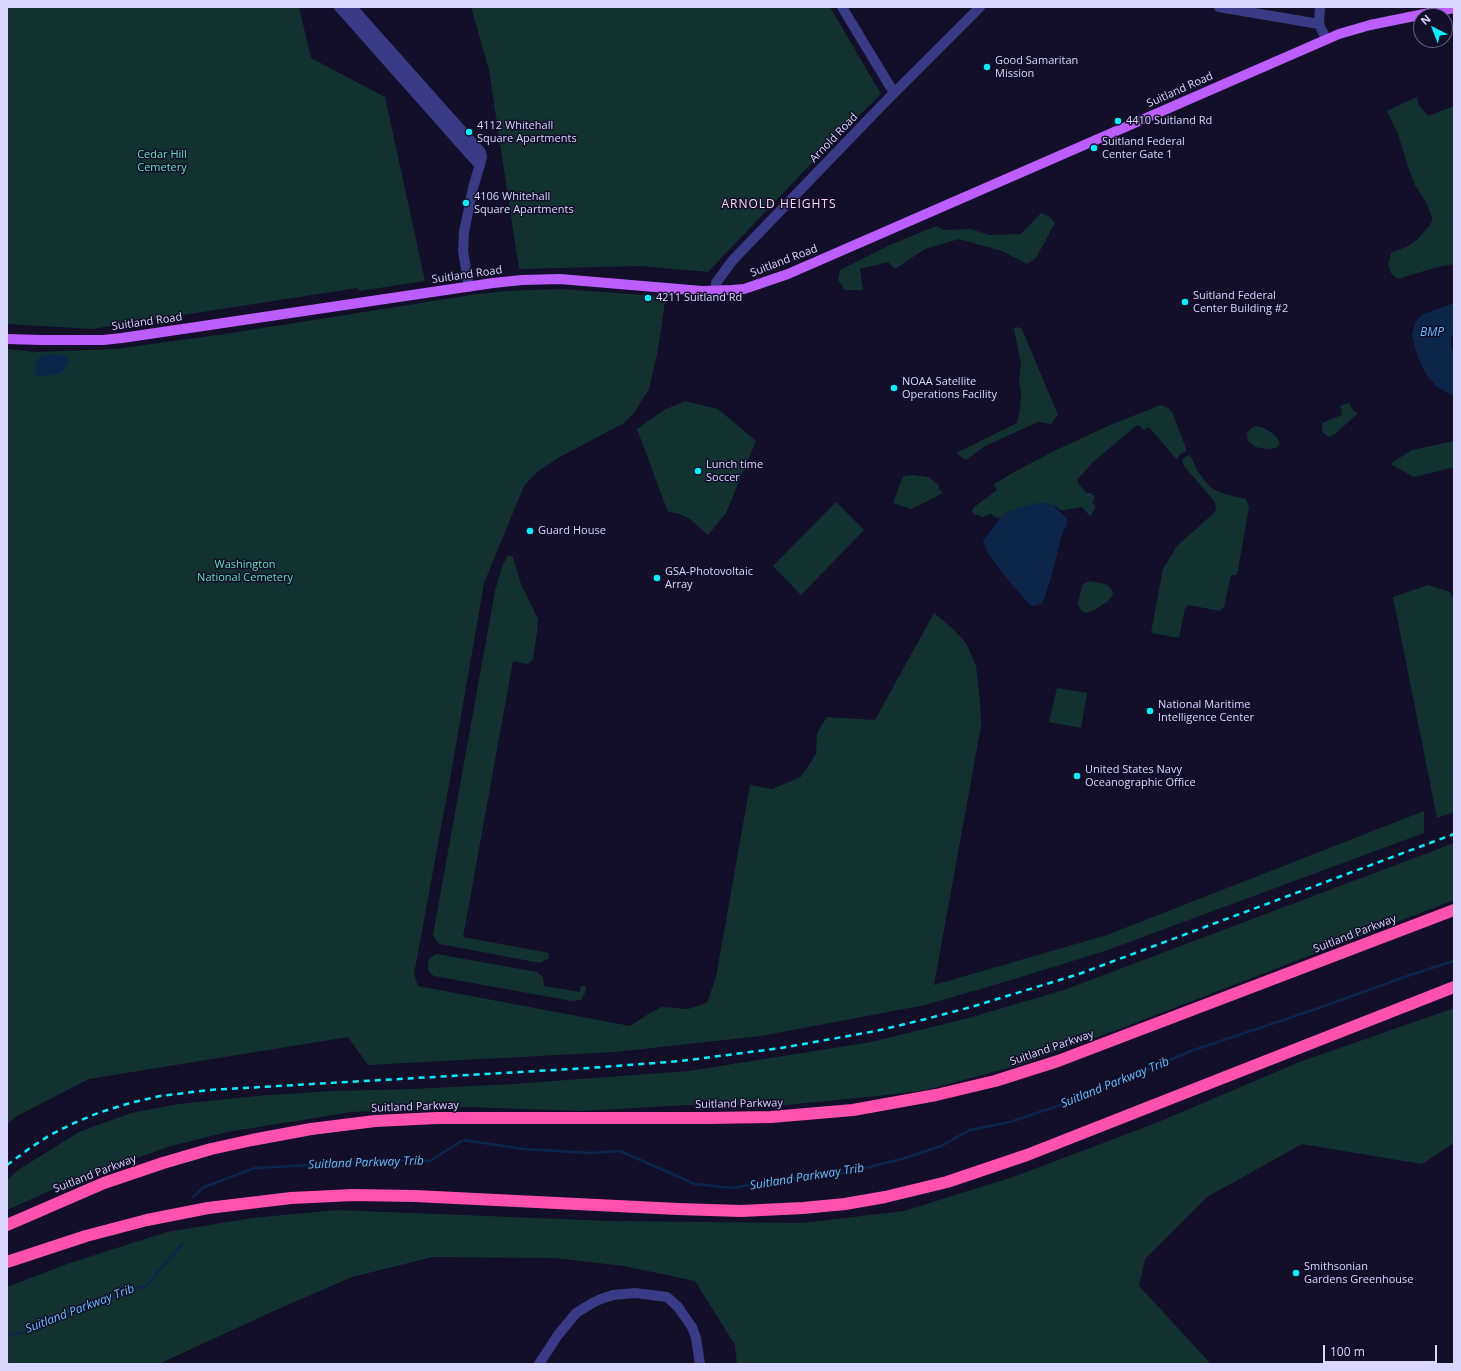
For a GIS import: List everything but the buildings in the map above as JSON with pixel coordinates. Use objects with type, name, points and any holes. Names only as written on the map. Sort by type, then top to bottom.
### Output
[{"type":"highway","name":"Suitland Parkway","points":[[7,1224],[104,1183],[164,1162],[252,1140],[318,1128],[375,1121],[437,1118],[709,1118],[778,1116],[853,1110],[936,1095],[995,1081],[1058,1061],[1454,910]]},
{"type":"highway","points":[[7,1262],[79,1238],[147,1220],[229,1204],[311,1196],[415,1196],[671,1209],[741,1211],[803,1208],[872,1200],[947,1182],[1020,1157],[1454,987]]},
{"type":"main road","name":"Suitland Road","points":[[7,339],[103,340],[122,338],[522,280],[560,279],[673,289],[716,291],[744,289],[788,274],[1326,39],[1370,25],[1454,8]]},
{"type":"street","points":[[339,7],[480,166]]},
{"type":"street","points":[[352,7],[481,152],[482,157],[473,188],[464,232],[463,251],[469,287]]},
{"type":"street","points":[[842,7],[894,93]]},
{"type":"street","name":"Arnold Road","points":[[716,291],[716,283],[732,261],[894,93],[980,7]]},
{"type":"street","points":[[1219,7],[1319,24]]},
{"type":"street","points":[[1320,7],[1319,24],[1326,39]]},
{"type":"street","points":[[540,1364],[558,1335],[576,1313],[594,1302],[613,1294],[635,1293],[667,1297],[678,1307],[692,1327],[696,1338],[700,1364]]},
{"type":"green space","name":"Cedar Hill Cemetery","points":[[7,7],[299,7],[311,58],[385,97],[425,281],[360,291],[357,288],[92,329],[7,324]]},
{"type":"green space","points":[[471,7],[830,7],[881,94],[824,150],[708,272],[640,266],[519,269],[489,70]]},
{"type":"green space","points":[[1417,97],[1418,104],[1428,116],[1454,106],[1454,264],[1397,279],[1391,273],[1388,264],[1391,253],[1408,246],[1418,239],[1432,221],[1432,217],[1426,202],[1415,185],[1399,137],[1387,111]]},
{"type":"green space","points":[[1041,213],[1050,217],[1055,223],[1036,258],[1027,264],[1002,251],[959,239],[925,249],[895,269],[888,262],[860,269],[863,290],[845,290],[838,280],[840,270],[890,245],[936,226],[944,230],[971,229],[989,235],[1021,234]]},
{"type":"green space","name":"Washington National Cemetery","points":[[561,289],[658,296],[664,302],[664,308],[658,350],[649,389],[634,413],[624,423],[558,458],[537,472],[524,486],[484,583],[414,974],[418,986],[630,1026],[662,1007],[688,1009],[707,1003],[716,977],[750,785],[772,789],[801,777],[816,754],[817,733],[827,717],[875,720],[934,613],[952,628],[966,643],[976,666],[981,726],[934,985],[1107,935],[1424,811],[1424,833],[1105,951],[925,1005],[761,1036],[615,1052],[368,1065],[348,1037],[89,1079],[17,1116],[7,1124],[7,349],[37,352],[116,349],[238,332],[471,295],[506,291]]},
{"type":"green space","points":[[1017,327],[1022,329],[1058,415],[1051,424],[1038,422],[985,446],[966,460],[956,453],[1017,423],[1020,409],[1021,393],[1019,381],[1021,364],[1014,329]]},
{"type":"green space","name":"Lunch time Soccer","points":[[685,401],[718,409],[756,441],[726,513],[708,535],[690,519],[677,513],[668,512],[637,429],[664,410]]},
{"type":"green space","points":[[1349,403],[1354,412],[1357,412],[1357,414],[1335,434],[1329,437],[1322,431],[1322,423],[1342,415],[1340,406]]},
{"type":"green space","points":[[1161,405],[1168,408],[1172,412],[1187,451],[1180,454],[1177,460],[1149,427],[1144,430],[1137,425],[1093,462],[1077,480],[1080,486],[1087,493],[1091,493],[1095,497],[1092,503],[1096,506],[1090,516],[1082,507],[1060,510],[1055,505],[1055,507],[1046,503],[1010,511],[1000,518],[991,514],[983,517],[974,514],[972,511],[973,508],[997,490],[994,484],[1016,471],[1054,451],[1110,425]]},
{"type":"green space","points":[[1256,426],[1264,428],[1272,433],[1278,439],[1280,444],[1276,448],[1267,449],[1255,447],[1248,441],[1247,433],[1251,428]]},
{"type":"green space","points":[[1454,441],[1454,469],[1451,468],[1414,477],[1390,464],[1412,450]]},
{"type":"green space","points":[[1190,455],[1198,472],[1210,487],[1228,495],[1246,499],[1249,507],[1237,575],[1231,575],[1224,607],[1220,611],[1189,605],[1185,608],[1179,638],[1151,633],[1163,569],[1177,546],[1215,512],[1216,509],[1215,502],[1184,466],[1182,460]]},
{"type":"green space","points":[[913,475],[928,477],[938,484],[939,489],[943,493],[912,509],[893,503],[904,476]]},
{"type":"green space","points":[[836,502],[864,530],[801,595],[773,566]]},
{"type":"green space","points":[[508,555],[513,557],[521,584],[538,619],[537,632],[533,659],[530,663],[526,664],[513,661],[463,937],[549,953],[548,959],[540,963],[440,944],[433,935],[495,591],[502,567]]},
{"type":"green space","points":[[1090,581],[1108,585],[1113,594],[1108,601],[1093,611],[1086,613],[1081,610],[1078,604],[1082,586]]},
{"type":"green space","points":[[1428,585],[1450,592],[1454,601],[1454,812],[1437,818],[1393,597]]},
{"type":"green space","points":[[1057,688],[1087,693],[1081,728],[1049,722]]},
{"type":"green space","points":[[1454,843],[1454,900],[1122,1028],[1016,1066],[926,1090],[786,1105],[687,1105],[581,1111],[467,1107],[352,1112],[227,1132],[171,1146],[72,1181],[7,1210],[7,1180],[18,1170],[79,1132],[131,1113],[179,1104],[256,1096],[332,1091],[513,1084],[689,1071],[871,1042],[965,1019],[1064,990]]},
{"type":"green space","points":[[437,954],[537,972],[543,977],[544,986],[580,992],[581,986],[586,986],[585,993],[581,1000],[572,1001],[434,976],[429,972],[428,962],[431,957]]},
{"type":"green space","points":[[1454,1008],[1454,1143],[1422,1164],[1302,1144],[1207,1197],[1145,1259],[1139,1286],[1211,1364],[737,1364],[735,1345],[695,1281],[624,1266],[555,1258],[433,1257],[352,1277],[159,1364],[7,1364],[7,1287],[70,1263],[167,1232],[252,1218],[337,1210],[611,1221],[803,1223],[904,1211],[1016,1176],[1156,1123],[1297,1063]]},
{"type":"water","name":"BMP","points":[[1454,303],[1454,333],[1451,337],[1451,348],[1454,351],[1454,396],[1437,387],[1426,374],[1417,355],[1412,335],[1415,323],[1421,315]]},
{"type":"water","points":[[54,354],[69,357],[67,366],[61,373],[41,377],[36,375],[35,368],[38,358],[41,356]]},
{"type":"water","points":[[1036,503],[1046,503],[1055,507],[1067,519],[1067,525],[1062,534],[1053,571],[1044,599],[1041,604],[1033,606],[1029,604],[1003,574],[985,548],[983,541],[1000,518],[1010,511]]},
{"type":"waterway","name":"Suitland Parkway Trib","points":[[193,1197],[204,1187],[255,1168],[413,1160],[430,1161],[463,1140],[524,1149],[591,1153],[620,1151],[695,1184],[732,1188],[780,1180],[850,1172],[905,1158],[941,1146],[970,1130],[1010,1122],[1081,1098],[1191,1051],[1454,961]]},
{"type":"waterway","name":"Suitland Parkway Trib","points":[[7,1336],[39,1328],[108,1298],[147,1285],[183,1243]]},
{"type":"railway","points":[[7,1165],[50,1135],[74,1123],[98,1113],[160,1096],[209,1090],[589,1068],[681,1061],[781,1048],[876,1031],[971,1007],[1079,974],[1454,834]]},
{"type":"place","name":"Good Samaritan Mission","points":[[987,67]]},
{"type":"place","name":"4410 Suitland Rd","points":[[1118,121]]},
{"type":"place","name":"4112 Whitehall Square Apartments","points":[[469,132]]},
{"type":"place","name":"Suitland Federal Center Gate 1","points":[[1094,148]]},
{"type":"place","name":"4106 Whitehall Square Apartments","points":[[466,203]]},
{"type":"place","name":"4211 Suitland Rd","points":[[648,298]]},
{"type":"place","name":"Suitland Federal Center Building #2","points":[[1185,302]]},
{"type":"place","name":"NOAA Satellite Operations Facility","points":[[894,388]]},
{"type":"place","name":"Lunch time Soccer","points":[[698,471]]},
{"type":"place","name":"Guard House","points":[[530,531]]},
{"type":"place","name":"GSA-Photovoltaic Array","points":[[657,578]]},
{"type":"place","name":"National Maritime Intelligence Center","points":[[1150,711]]},
{"type":"place","name":"United States Navy Oceanographic Office","points":[[1077,776]]},
{"type":"place","name":"Smithsonian Gardens Greenhouse","points":[[1296,1273]]},
{"type":"district","name":"ARNOLD HEIGHTS","points":[[779,205]]}]
